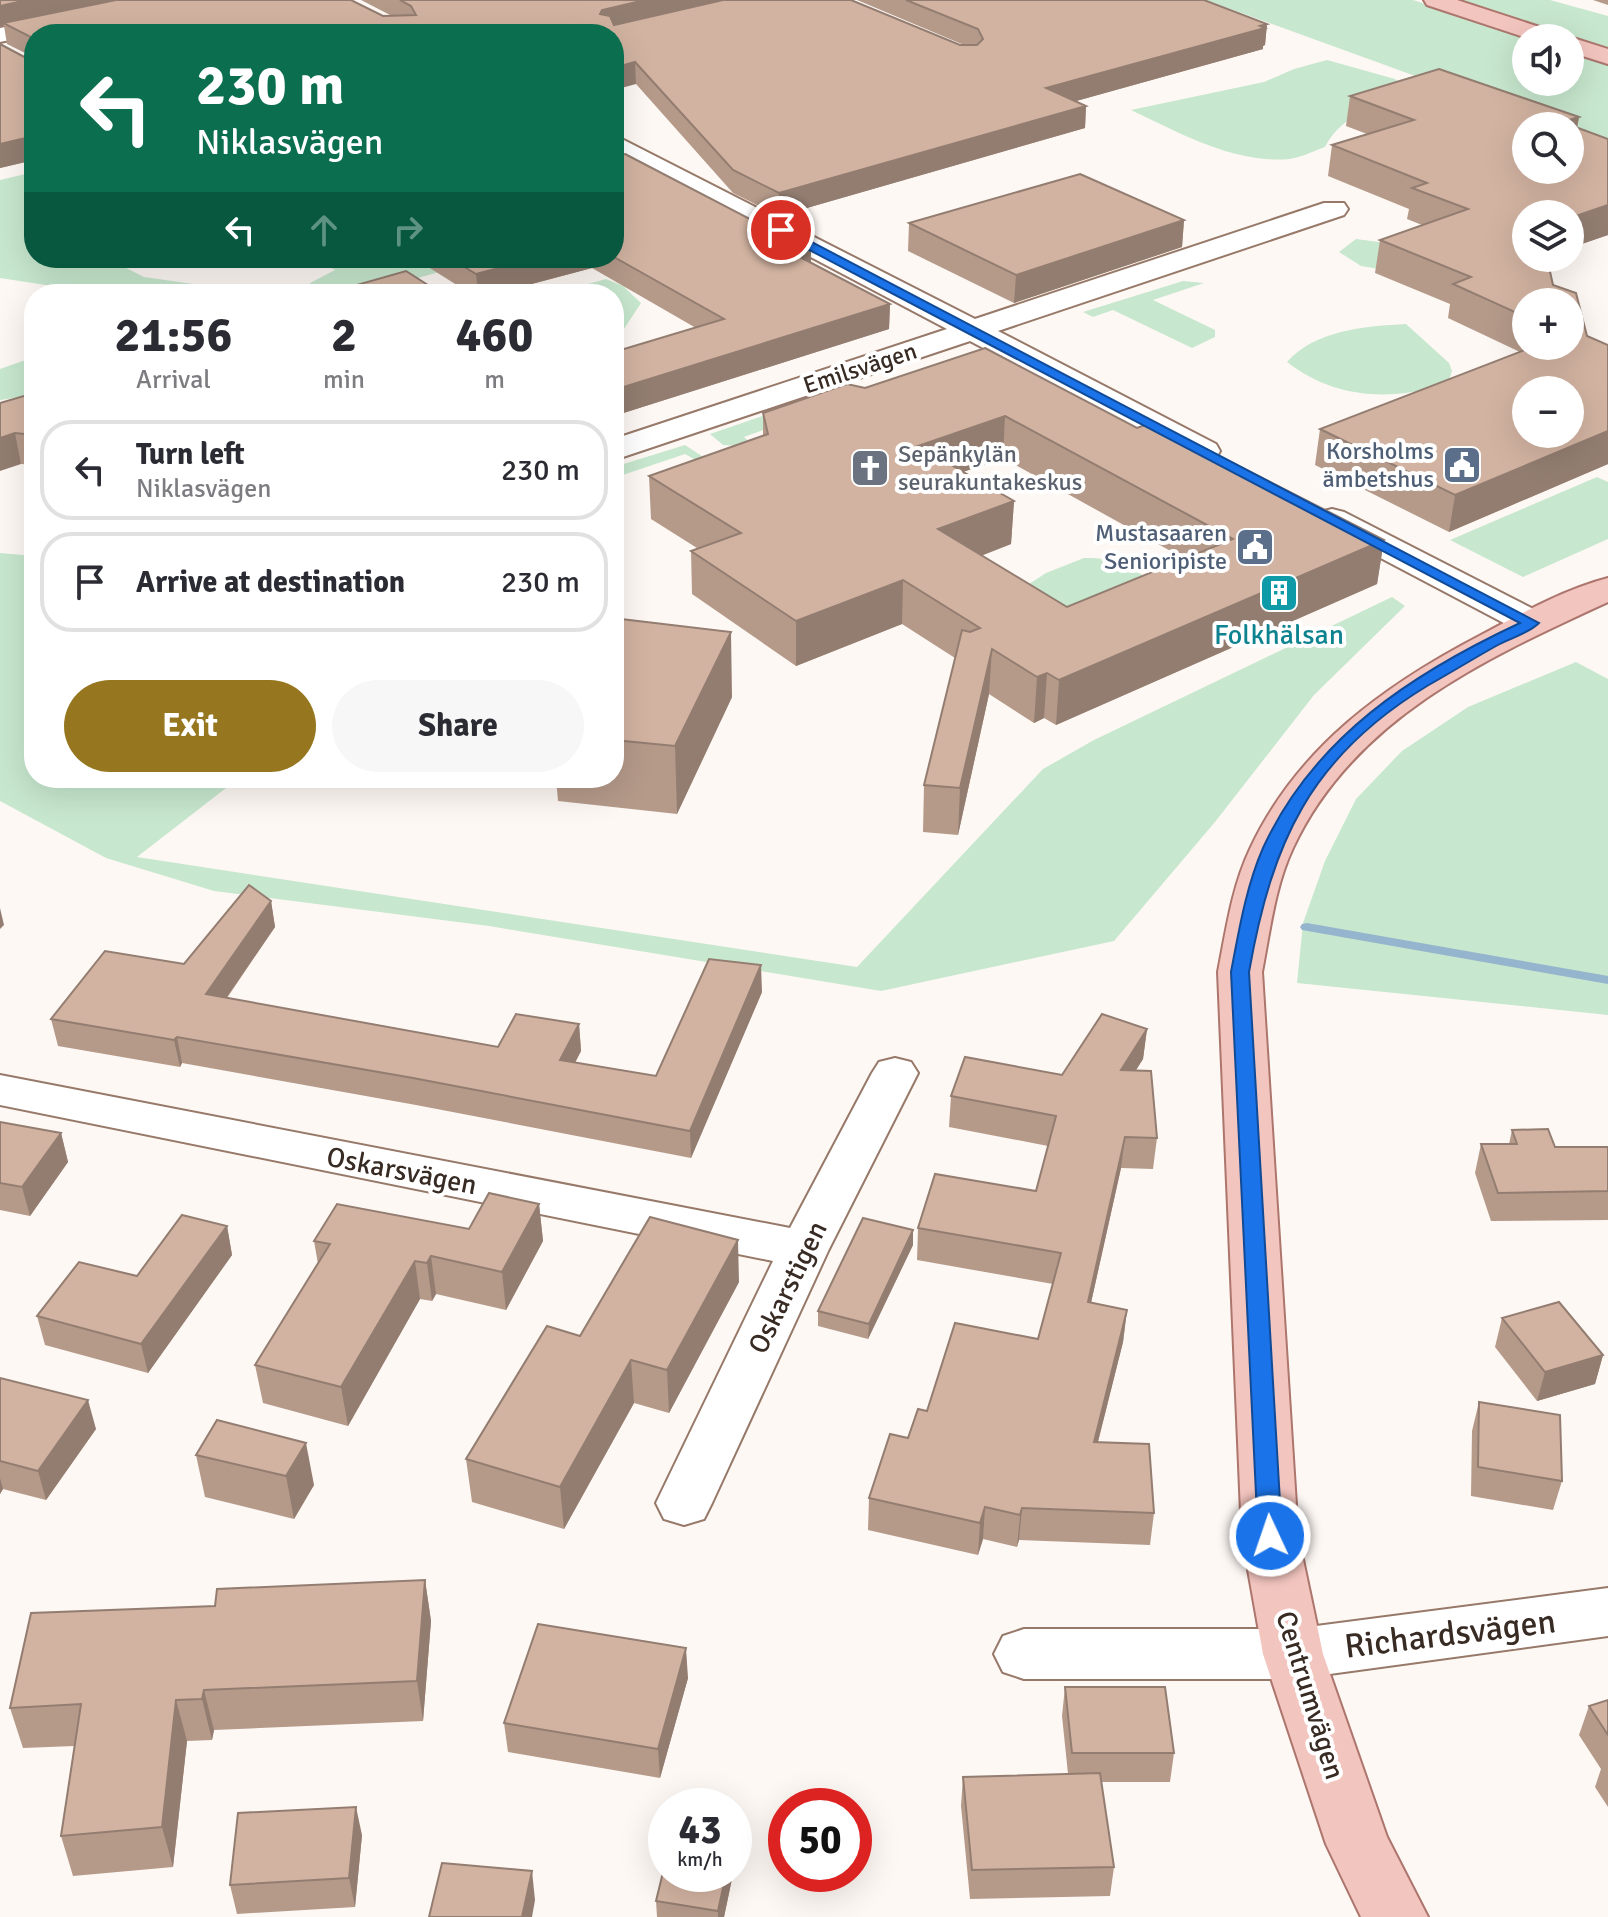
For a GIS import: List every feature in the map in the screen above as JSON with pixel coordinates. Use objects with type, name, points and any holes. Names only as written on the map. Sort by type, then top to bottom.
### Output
[{"type":"main road","points":[[1435,0],[1512,25]]},
{"type":"main road","points":[[1584,49],[1608,57]]},
{"type":"main road","name":"Centrumvägen","points":[[1395,1917],[1358,1844],[1293,1654],[1269,1520],[1240,972],[1251,912],[1271,849],[1307,784],[1355,732],[1418,685],[1493,642],[1608,589]]},
{"type":"street","points":[[53,24],[170,0]]},
{"type":"street","points":[[0,35],[24,30]]},
{"type":"street","points":[[624,148],[1236,468]]},
{"type":"street","name":"Emilsvägen","points":[[624,447],[1334,209]]},
{"type":"street","points":[[1307,505],[1532,623]]},
{"type":"street","name":"Oskarstigen","points":[[684,1503],[804,1249],[895,1073]]},
{"type":"street","name":"Oskarsvägen","points":[[0,1090],[804,1249]]},
{"type":"street","name":"Richardsvägen","points":[[1293,1654],[1608,1612]]},
{"type":"street","points":[[1024,1654],[1293,1654]]},
{"type":"green space","points":[[1206,0],[1413,0],[1512,32],[1512,96],[1584,96],[1584,56],[1608,63],[1608,146],[1584,133],[1584,112],[1514,112]]},
{"type":"green space","points":[[1460,0],[1550,0],[1608,16],[1608,49],[1584,41],[1584,24],[1532,24]]},
{"type":"green space","points":[[1327,60],[1395,79],[1413,92],[1363,112],[1341,126],[1325,147],[1290,159],[1248,157],[1228,152],[1131,110],[1264,82]]},
{"type":"green space","points":[[24,174],[24,268],[126,268],[144,277],[193,284],[39,284],[0,278],[0,180]]},
{"type":"green space","points":[[1356,239],[1394,244],[1391,271],[1361,266],[1339,252]]},
{"type":"green space","points":[[331,268],[453,268],[397,284],[310,284],[335,270]]},
{"type":"green space","points":[[606,279],[618,284],[588,284]]},
{"type":"green space","points":[[1183,281],[1204,283],[1153,300],[1215,330],[1215,337],[1192,348],[1113,310],[1093,317],[1083,312]]},
{"type":"green space","points":[[624,287],[641,303],[624,329]]},
{"type":"green space","points":[[1406,324],[1449,363],[1452,371],[1448,383],[1406,393],[1364,394],[1324,384],[1287,362],[1299,351],[1326,336],[1358,328]]},
{"type":"green space","points":[[24,361],[24,396],[0,400],[0,369]]},
{"type":"green space","points":[[853,385],[808,414],[744,437],[755,447],[723,445],[710,434]]},
{"type":"green space","points":[[685,445],[708,460],[699,462],[685,454],[624,475],[624,464]]},
{"type":"green space","points":[[1597,477],[1608,482],[1608,539],[1523,577],[1450,540]]},
{"type":"green space","points":[[0,553],[24,555],[24,788],[226,788],[137,857],[857,967],[1043,769],[1094,740],[1392,597],[1405,606],[1314,695],[1215,822],[1114,941],[881,991],[489,926],[214,891],[106,858],[0,801]]},
{"type":"green space","points":[[1084,558],[1117,562],[1147,578],[1065,612],[1026,586],[1046,573]]},
{"type":"green space","points":[[1576,662],[1608,679],[1608,1015],[1297,983],[1303,923],[1325,861],[1356,799],[1402,751],[1468,707]]},
{"type":"building","points":[[0,0],[27,0],[0,6]]},
{"type":"building","points":[[116,0],[351,0],[383,16],[416,15],[411,6],[400,0],[645,0],[602,10],[600,14],[610,16],[614,24],[24,24],[24,34],[3,23]]},
{"type":"building","points":[[723,0],[851,0],[960,45],[977,45],[983,39],[978,29],[906,0],[1204,0],[1267,24],[1260,26],[1265,28],[1046,88],[1086,106],[779,193],[733,170],[635,62],[624,65],[624,24],[618,24]]},
{"type":"building","points":[[0,44],[24,57],[24,138],[0,144]]},
{"type":"building","points":[[1439,69],[1564,112],[1512,112],[1512,184],[1584,184],[1584,130],[1608,139],[1608,205],[1584,213],[1584,200],[1512,200],[1512,272],[1550,272],[1553,285],[1562,288],[1512,288],[1512,311],[1453,284],[1471,277],[1380,240],[1468,209],[1412,188],[1427,183],[1332,145],[1414,120],[1350,96]]},
{"type":"building","points":[[624,154],[811,251],[796,255],[890,304],[624,387],[624,349],[724,319],[624,263]]},
{"type":"building","points":[[1080,174],[1184,220],[1016,275],[909,223]]},
{"type":"building","points":[[466,268],[499,268],[476,274]]},
{"type":"building","points":[[406,271],[426,284],[360,284]]},
{"type":"building","points":[[1584,324],[1587,336],[1608,345],[1608,431],[1584,441],[1584,376],[1512,376],[1512,448],[1567,448],[1455,495],[1320,429],[1512,355],[1512,360],[1584,360]]},
{"type":"building","points":[[985,348],[1137,428],[1153,422],[1384,540],[1059,680],[1047,673],[1037,677],[992,649],[960,788],[924,785],[962,630],[970,632],[980,628],[903,580],[796,621],[691,551],[741,533],[649,476],[768,434],[763,413],[847,384],[865,388]],"holes":[[[1005,416],[1233,539],[1067,607],[938,529],[1014,501],[918,446]]]},
{"type":"building","points":[[24,396],[24,434],[15,433],[0,438],[0,403]]},
{"type":"building","points":[[624,619],[731,632],[675,746],[624,741]]},
{"type":"building","points":[[249,885],[271,901],[206,994],[498,1047],[516,1014],[579,1024],[560,1060],[656,1076],[709,959],[761,965],[690,1131],[413,1078],[177,1037],[174,1040],[51,1019],[105,951],[184,964]]},
{"type":"building","points":[[1102,1014],[1147,1029],[1121,1070],[1151,1071],[1157,1138],[1125,1137],[1088,1302],[1127,1310],[1094,1442],[1149,1444],[1154,1513],[1022,1508],[1020,1515],[985,1507],[980,1523],[869,1498],[890,1434],[908,1438],[918,1409],[927,1411],[955,1323],[1038,1339],[1061,1253],[918,1228],[935,1174],[1036,1191],[1056,1116],[951,1096],[965,1057],[1062,1075]]},
{"type":"building","points":[[0,1122],[61,1133],[22,1187],[0,1183]]},
{"type":"building","points":[[1548,1129],[1555,1147],[1608,1147],[1608,1191],[1498,1193],[1481,1144],[1517,1144],[1512,1130]]},
{"type":"building","points":[[489,1193],[539,1204],[502,1272],[431,1256],[427,1263],[415,1261],[341,1387],[255,1365],[330,1244],[314,1241],[337,1204],[469,1229]]},
{"type":"building","points":[[182,1215],[227,1226],[141,1344],[37,1316],[79,1262],[137,1276]]},
{"type":"building","points":[[650,1217],[738,1240],[667,1370],[631,1360],[560,1487],[466,1459],[547,1326],[580,1336]]},
{"type":"building","points":[[863,1218],[913,1230],[869,1324],[818,1311]]},
{"type":"building","points":[[1559,1302],[1603,1355],[1545,1372],[1502,1318]]},
{"type":"building","points":[[0,1378],[88,1400],[38,1471],[0,1461]]},
{"type":"building","points":[[1479,1402],[1560,1415],[1562,1481],[1478,1467]]},
{"type":"building","points":[[217,1420],[306,1443],[286,1476],[196,1455]]},
{"type":"building","points":[[425,1580],[417,1681],[204,1690],[202,1699],[176,1700],[162,1827],[61,1836],[81,1704],[10,1708],[31,1613],[215,1606],[217,1589]]},
{"type":"building","points":[[538,1624],[686,1648],[658,1749],[504,1723]]},
{"type":"building","points":[[1065,1687],[1165,1687],[1174,1753],[1072,1753]]},
{"type":"building","points":[[1608,1700],[1608,1735],[1589,1706]]},
{"type":"building","points":[[1100,1773],[1114,1867],[972,1870],[963,1777]]},
{"type":"building","points":[[356,1807],[349,1878],[230,1885],[238,1813]]},
{"type":"building","points":[[442,1863],[532,1871],[522,1917],[429,1917]]},
{"type":"building","points":[[658,1892],[722,1892],[718,1911],[656,1901]]},
{"type":"waterway","points":[[1307,927],[1608,980]]},
{"type":"place","name":"Korsholms ämbetshus","points":[[1462,465]]},
{"type":"place","name":"Sepänkylän seurakuntakeskus","points":[[870,468]]},
{"type":"place","name":"Mustasaaren Senioripiste","points":[[1255,547]]},
{"type":"place","name":"Folkhälsan","points":[[1279,593]]},
{"type":"route","points":[[781,230],[1532,623],[1418,685],[1355,732],[1307,784],[1271,849],[1251,912],[1240,972],[1270,1536]]}]
